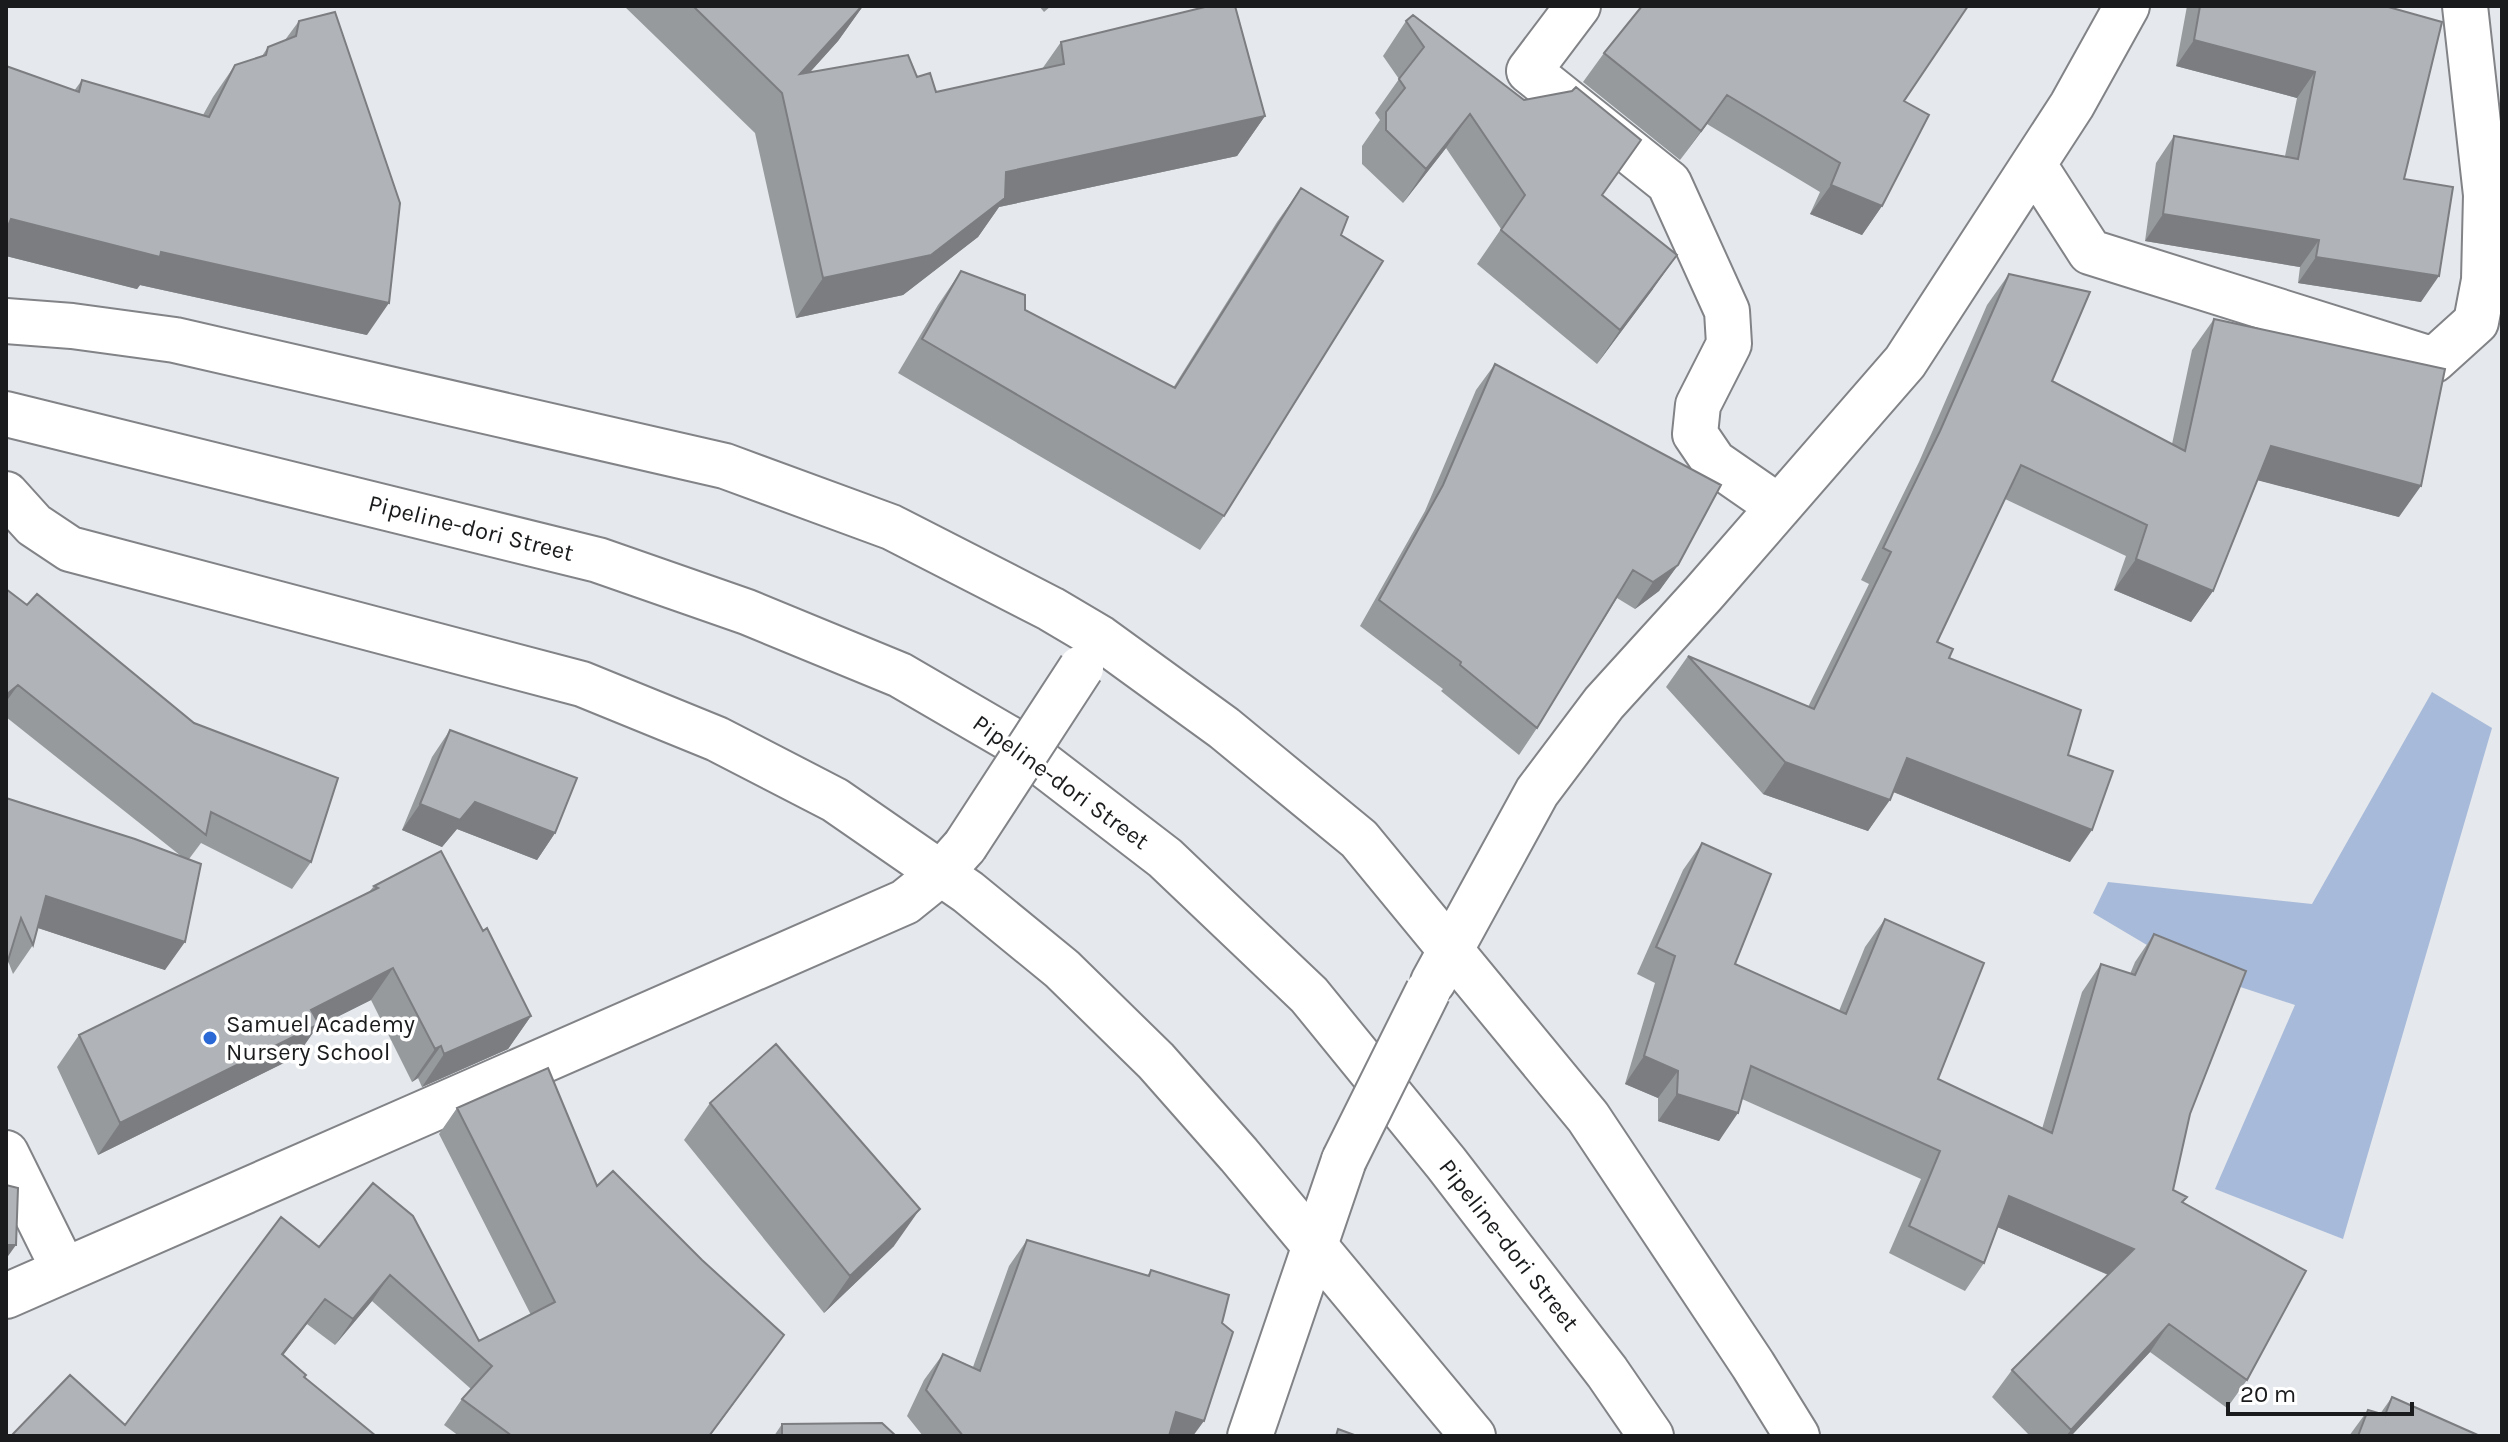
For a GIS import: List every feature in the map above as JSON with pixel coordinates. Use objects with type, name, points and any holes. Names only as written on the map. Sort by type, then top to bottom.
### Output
[{"type":"main road","points":[[1578,6],[1529,71],[1669,183],[1727,311],[1729,344],[1698,405],[1695,434],[1714,462],[1779,507]]},
{"type":"main road","points":[[1250,1436],[1344,1160],[1428,991],[1537,792],[1604,703],[1905,362],[2072,105],[2126,6]]},
{"type":"main road","points":[[2034,165],[2090,252],[2434,360],[2476,322],[2484,280],[2486,195],[2465,6]]},
{"type":"main road","points":[[6,321],[72,326],[175,340],[725,466],[891,527],[1051,609],[1090,653],[1224,728],[1359,839],[1588,1117],[1797,1436]]},
{"type":"main road","name":"Pipeline-dori Street","points":[[6,414],[598,560],[747,612],[900,675],[1010,739],[1165,858],[1309,995],[1446,1163],[1607,1372],[1651,1436]]},
{"type":"main road","points":[[6,494],[34,525],[70,549],[596,690],[717,739],[953,859],[1145,1051],[1239,1155],[1473,1436]]},
{"type":"main road","points":[[6,1296],[905,902],[953,859],[1090,653]]},
{"type":"main road","points":[[6,1153],[64,1270]]},
{"type":"shaded area","points":[[2432,692],[2492,728],[2343,1239],[2215,1189],[2295,1005],[2189,970],[2093,913],[2108,882],[2312,904]]},
{"type":"building","points":[[693,6],[862,6],[800,74],[908,55],[917,77],[930,73],[936,92],[1064,64],[1061,42],[1209,6],[1235,6],[1265,116],[1006,172],[1005,198],[931,255],[823,278],[782,93]]},
{"type":"building","points":[[1642,6],[1968,6],[1904,101],[1929,115],[1882,206],[1831,185],[1840,163],[1727,95],[1701,131],[1604,53]]},
{"type":"building","points":[[2200,6],[2385,6],[2442,22],[2404,179],[2453,187],[2439,276],[2316,257],[2319,240],[2163,214],[2174,136],[2298,159],[2315,72],[2194,40]]},
{"type":"building","points":[[335,12],[400,203],[389,303],[161,252],[160,257],[11,219],[6,231],[6,66],[79,92],[82,80],[209,117],[235,65],[266,55],[268,47],[296,36],[299,21]]},
{"type":"building","points":[[1413,15],[1524,100],[1572,91],[1576,87],[1641,140],[1602,195],[1677,255],[1620,330],[1501,230],[1525,195],[1470,114],[1426,169],[1386,130],[1386,112],[1405,88],[1399,79],[1424,47],[1406,21]]},
{"type":"building","points":[[1301,188],[1348,217],[1341,235],[1383,261],[1224,516],[922,339],[961,271],[1025,295],[1025,310],[1175,388]]},
{"type":"building","points":[[2009,274],[2090,292],[2052,381],[2185,451],[2214,319],[2445,369],[2421,486],[2271,446],[2213,591],[2136,559],[2147,525],[2021,465],[1937,642],[1953,649],[1949,658],[2081,710],[2068,755],[2113,771],[2092,830],[1907,758],[1890,800],[1785,762],[1688,656],[1814,709],[1891,552],[1883,548],[1940,431]]},
{"type":"building","points":[[1495,364],[1721,485],[1678,565],[1653,582],[1633,570],[1537,728],[1460,665],[1461,662],[1379,600],[1443,485]]},
{"type":"building","points":[[6,589],[27,605],[37,594],[194,723],[338,778],[311,862],[211,812],[206,835],[18,685],[6,695]]},
{"type":"building","points":[[450,730],[577,778],[555,833],[475,802],[460,820],[420,804]]},
{"type":"building","points":[[6,798],[135,839],[201,864],[185,942],[46,896],[33,945],[21,918],[6,967]]},
{"type":"building","points":[[1702,843],[1771,874],[1735,964],[1846,1014],[1885,919],[1984,963],[1938,1079],[2052,1133],[2101,964],[2135,975],[2154,934],[2246,971],[2190,1114],[2173,1190],[2187,1197],[2182,1202],[2306,1271],[2247,1380],[2169,1324],[2071,1430],[2012,1370],[2134,1249],[2009,1196],[1984,1263],[1909,1226],[1940,1151],[1751,1066],[1738,1113],[1677,1094],[1678,1071],[1644,1056],[1675,956],[1656,947]]},
{"type":"building","points":[[441,851],[483,931],[487,928],[531,1016],[444,1054],[441,1046],[435,1049],[393,968],[311,1010],[319,1024],[120,1123],[79,1035],[378,888],[374,886]]},
{"type":"building","points":[[776,1044],[920,1209],[850,1276],[710,1103]]},
{"type":"building","points":[[548,1068],[597,1186],[613,1171],[702,1260],[784,1335],[709,1436],[512,1436],[462,1399],[492,1366],[390,1275],[353,1319],[325,1299],[282,1354],[306,1375],[304,1377],[376,1436],[11,1436],[70,1375],[125,1425],[281,1217],[319,1247],[373,1183],[413,1216],[479,1341],[555,1302],[457,1108]]},
{"type":"building","points":[[6,1185],[18,1188],[16,1245],[6,1247]]},
{"type":"building","points":[[1027,1240],[1149,1276],[1151,1270],[1229,1295],[1222,1323],[1233,1332],[1204,1421],[1176,1412],[1169,1436],[963,1436],[926,1390],[943,1354],[980,1371]]},
{"type":"building","points":[[2392,1397],[2480,1436],[2358,1436],[2368,1410],[2385,1415]]},
{"type":"building","points":[[882,1423],[896,1436],[782,1436],[782,1424]]},
{"type":"building","points":[[1338,1429],[1357,1436],[1336,1436]]},
{"type":"place","name":"Samuel Academy Nursery School","points":[[210,1038]]}]
